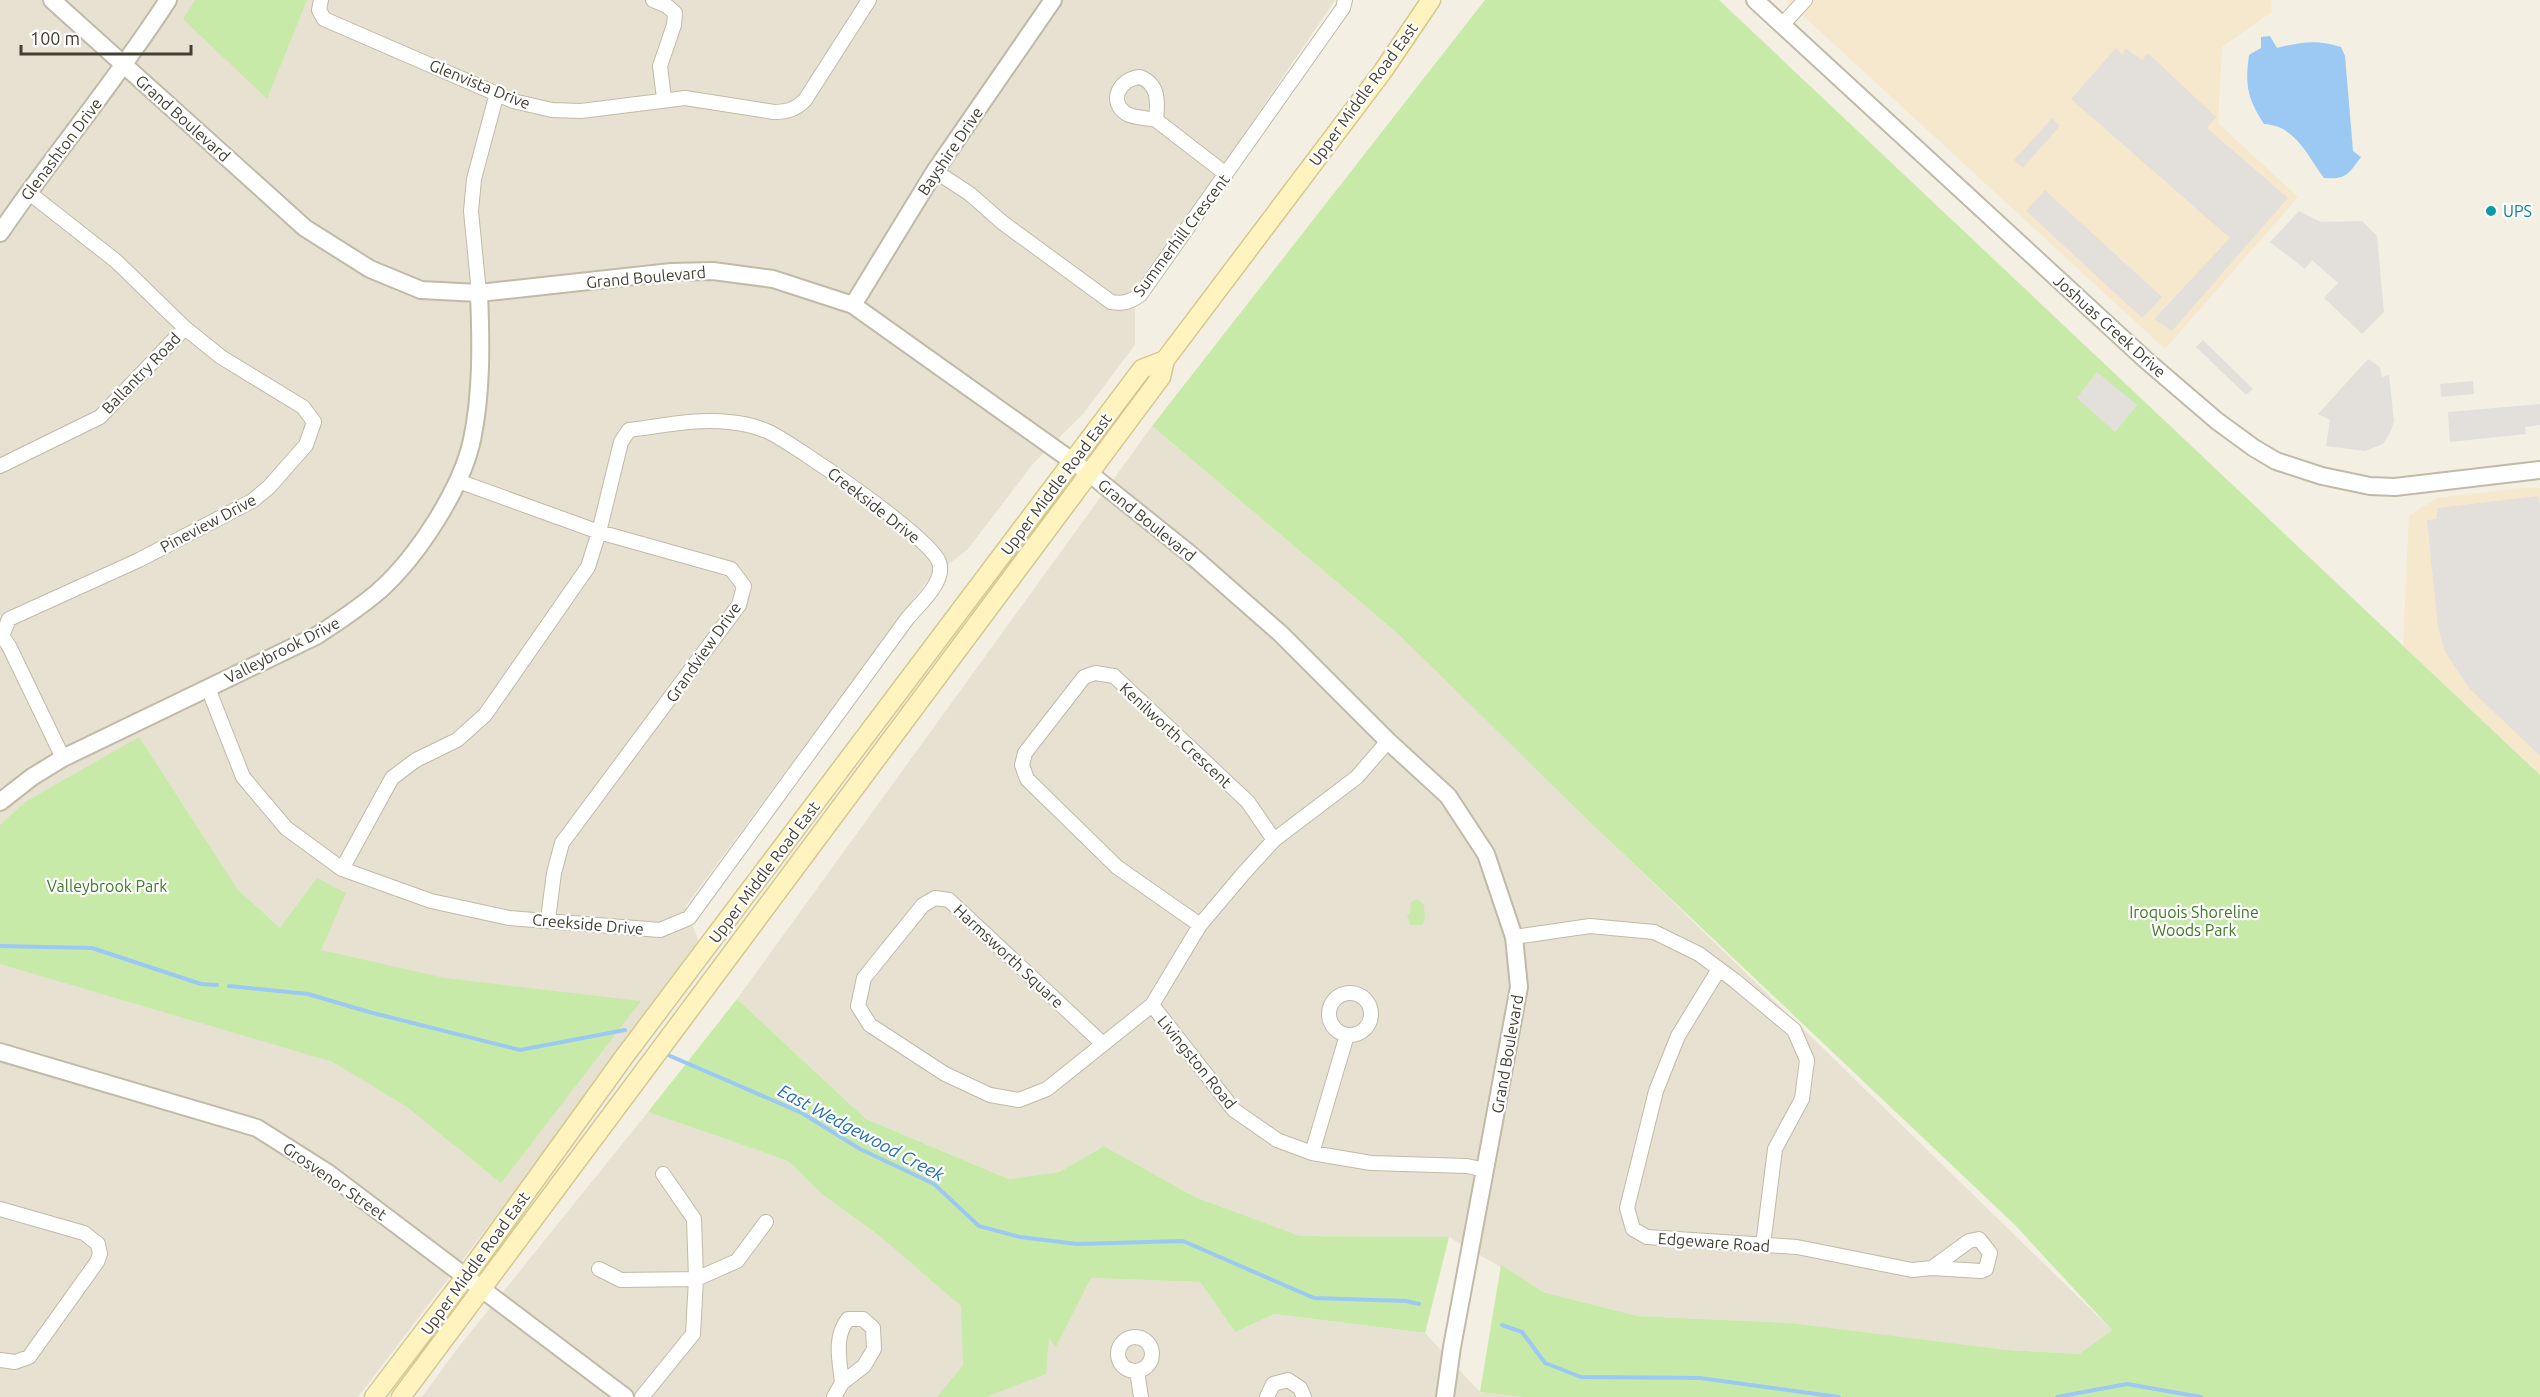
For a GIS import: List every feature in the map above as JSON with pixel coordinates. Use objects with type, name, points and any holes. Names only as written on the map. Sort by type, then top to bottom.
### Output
[{"type":"main road","name":"Upper Middle Road East","points":[[401,1397],[1161,377],[1165,360],[1383,71],[1431,0]]},
{"type":"main road","name":"Upper Middle Road East","points":[[374,1397],[624,1058],[1142,369],[1165,360]]},
{"type":"street","name":"Grand Boulevard","points":[[52,0],[305,228],[370,269],[421,290],[479,293],[671,272],[713,271],[773,279],[853,305],[1089,473],[1190,554],[1281,634],[1388,741],[1448,796],[1486,854],[1514,937],[1519,987],[1446,1397]]},
{"type":"street","points":[[124,65],[168,0]]},
{"type":"street","name":"Glenvista Drive","points":[[321,0],[319,10],[324,19],[513,101],[552,110],[581,111],[685,98],[774,112],[786,112],[797,108],[805,100],[869,0]]},
{"type":"street","points":[[653,0],[672,9],[676,19],[660,66],[664,99]]},
{"type":"street","name":"Bayshire Drive","points":[[853,305],[935,171],[1053,0]]},
{"type":"street","name":"Summerhill Crescent","points":[[935,171],[970,194],[1003,223],[1111,302],[1132,301],[1140,295],[1226,174],[1343,8],[1345,0]]},
{"type":"street","name":"Joshuas Creek Drive","points":[[1755,0],[2147,361],[2217,421],[2254,448],[2276,461],[2322,476],[2370,486],[2395,487],[2540,470]]},
{"type":"street","points":[[1782,25],[1805,0]]},
{"type":"street","name":"Glenashton Drive","points":[[0,233],[28,192],[124,65]]},
{"type":"street","name":"Valleybrook Drive","points":[[0,802],[32,777],[63,758],[316,636],[358,608],[381,589],[418,546],[449,500],[472,441],[478,395],[479,293],[472,200],[474,179],[497,93]]},
{"type":"street","points":[[1156,120],[1226,174]]},
{"type":"street","name":"Pineview Drive","points":[[28,192],[116,261],[185,328],[221,357],[303,407],[314,422],[306,445],[269,487],[252,501],[139,560],[9,619],[2,636],[63,758]]},
{"type":"street","name":"Ballantry Road","points":[[0,466],[100,417],[185,328]]},
{"type":"street","name":"Creekside Drive","points":[[208,688],[243,777],[286,828],[342,869],[431,901],[509,918],[548,919],[660,930],[689,918],[907,619],[939,580],[940,562],[933,552],[900,523],[806,453],[766,431],[730,422],[694,422],[629,430],[621,442],[588,567],[485,715],[458,740],[416,760],[392,778],[342,869]]},
{"type":"street","name":"Grandview Drive","points":[[458,481],[599,532],[731,569],[744,586],[739,605],[562,843],[554,873],[548,919]]},
{"type":"street","name":"Kenilworth Crescent","points":[[1200,925],[1117,867],[1027,779],[1022,765],[1025,753],[1084,678],[1095,673],[1114,676],[1248,802],[1274,840]]},
{"type":"street","name":"Harmsworth Square","points":[[1102,1044],[949,900],[935,898],[923,905],[864,978],[858,1006],[870,1025],[945,1074],[990,1095],[1020,1100],[1047,1089],[1152,1005],[1200,925],[1274,840],[1357,777],[1388,741]]},
{"type":"street","points":[[1514,937],[1590,926],[1654,932],[1699,954],[1794,1030],[1807,1060],[1802,1099],[1775,1149],[1763,1245]]},
{"type":"street","name":"Edgeware Road","points":[[1719,969],[1678,1036],[1656,1091],[1627,1208],[1633,1229],[1647,1237],[1797,1247],[1912,1270],[1932,1268]]},
{"type":"street","name":"Livingston Road","points":[[1152,1005],[1234,1110],[1277,1140],[1312,1153],[1371,1164],[1467,1166],[1485,1170]]},
{"type":"street","points":[[1312,1153],[1347,1035]]},
{"type":"street","name":"Grosvenor Street","points":[[0,1052],[257,1128],[328,1173],[625,1397]]},
{"type":"street","points":[[642,1397],[693,1334],[696,1280],[694,1219],[663,1174]]},
{"type":"street","points":[[0,1209],[84,1233],[98,1244],[100,1254],[98,1262],[29,1357],[15,1362],[0,1360]]},
{"type":"street","points":[[599,1269],[621,1280],[696,1280],[737,1261],[766,1221]]},
{"type":"street","points":[[1137,1371],[1141,1397]]},
{"type":"street","points":[[1267,1397],[1273,1384],[1288,1380],[1300,1388],[1304,1397]]},
{"type":"street","points":[[834,1397],[842,1383]]},
{"type":"shaded area","points":[[0,0],[1335,0],[1230,155],[1135,287],[1135,345],[1083,414],[1032,465],[968,549],[927,581],[685,907],[700,944],[608,1069],[358,1397],[0,1397]]},
{"type":"shaded area","points":[[1786,0],[2271,0],[2272,12],[2222,47],[2218,123],[2298,197],[2165,349]]},
{"type":"shaded area","points":[[2116,48],[2123,55],[2125,48],[2142,60],[2148,53],[2216,117],[2207,128],[2288,198],[2172,331],[2154,319],[2230,238],[2071,99]]},
{"type":"shaded area","points":[[2052,118],[2060,126],[2023,168],[2014,160]]},
{"type":"shaded area","points":[[2045,190],[2162,297],[2142,318],[2026,211]]},
{"type":"shaded area","points":[[2299,211],[2321,222],[2362,221],[2377,236],[2384,312],[2362,334],[2324,298],[2338,283],[2312,260],[2305,269],[2270,242]]},
{"type":"shaded area","points":[[2203,340],[2253,389],[2246,395],[2196,347]]},
{"type":"shaded area","points":[[2368,359],[2380,367],[2382,377],[2389,375],[2394,421],[2391,431],[2383,444],[2365,451],[2326,446],[2330,420],[2318,414]]},
{"type":"shaded area","points":[[2097,372],[2137,405],[2115,432],[2077,398]]},
{"type":"shaded area","points":[[2473,381],[2474,394],[2441,397],[2440,384]]},
{"type":"shaded area","points":[[2540,404],[2540,425],[2525,427],[2526,434],[2450,442],[2448,412]]},
{"type":"shaded area","points":[[1152,426],[1397,633],[2112,1330],[2079,1354],[2008,1350],[1792,1323],[1638,1316],[1543,1292],[1449,1237],[1300,1236],[1195,1197],[1104,1146],[1059,1172],[1009,1179],[866,1119],[737,999]]},
{"type":"shaded area","points":[[2521,488],[2540,488],[2540,775],[2403,646],[2409,515],[2438,498]]},
{"type":"shaded area","points":[[2538,496],[2540,505],[2540,756],[2469,688],[2445,652],[2438,628],[2427,520],[2437,519],[2437,508]]},
{"type":"shaded area","points":[[648,1112],[788,1161],[823,1195],[881,1237],[1035,1315],[1056,1346],[1091,1278],[1200,1282],[1235,1332],[1275,1314],[1425,1333],[1480,1392],[1522,1397],[422,1397],[457,1349]]},
{"type":"green space","points":[[195,0],[307,0],[267,99],[183,19]]},
{"type":"green space","name":"Iroquois Shoreline Woods Park","points":[[1485,0],[1719,0],[2540,775],[2540,1397],[1522,1397],[1480,1392],[1501,1265],[1543,1292],[1638,1316],[1792,1323],[2008,1350],[2079,1354],[2112,1330],[2015,1225],[1592,824],[1397,633],[1152,426]]},
{"type":"green space","name":"Valleybrook Park","points":[[139,737],[238,890],[280,928],[317,878],[346,893],[321,950],[445,978],[641,1001],[501,1183],[407,1107],[333,1062],[0,964],[0,825],[25,802]]},
{"type":"green space","points":[[1418,899],[1424,905],[1425,919],[1422,925],[1410,925],[1407,916],[1410,913],[1411,902]]},
{"type":"green space","points":[[737,999],[866,1119],[1009,1179],[1059,1172],[1104,1146],[1195,1197],[1300,1236],[1449,1237],[1425,1333],[1275,1314],[1235,1332],[1200,1282],[1091,1278],[1056,1347],[1049,1338],[1046,1374],[986,1397],[937,1397],[963,1365],[961,1306],[881,1237],[823,1195],[788,1161],[648,1112]]},
{"type":"water","points":[[2270,36],[2277,48],[2309,42],[2341,47],[2345,56],[2353,151],[2361,157],[2347,174],[2338,178],[2324,178],[2306,151],[2292,136],[2275,126],[2264,124],[2251,99],[2247,75],[2249,55],[2261,48],[2261,37]]},
{"type":"waterway","name":"East Wedgewood Creek","points":[[0,946],[92,948],[201,984],[217,985]]},
{"type":"waterway","name":"East Wedgewood Creek","points":[[229,986],[308,994],[369,1012],[520,1050],[625,1030]]},
{"type":"waterway","name":"East Wedgewood Creek","points":[[668,1055],[802,1113],[860,1149],[934,1184],[979,1226],[1020,1237],[1077,1244],[1183,1241],[1314,1298],[1406,1301],[1419,1304]]},
{"type":"waterway","name":"East Wedgewood Creek","points":[[1502,1325],[1522,1332],[1545,1363],[1581,1377],[1700,1378],[1839,1397]]},
{"type":"waterway","name":"East Wedgewood Creek","points":[[2057,1397],[2127,1384],[2201,1397]]},
{"type":"place","name":"UPS","points":[[2491,211]]}]
